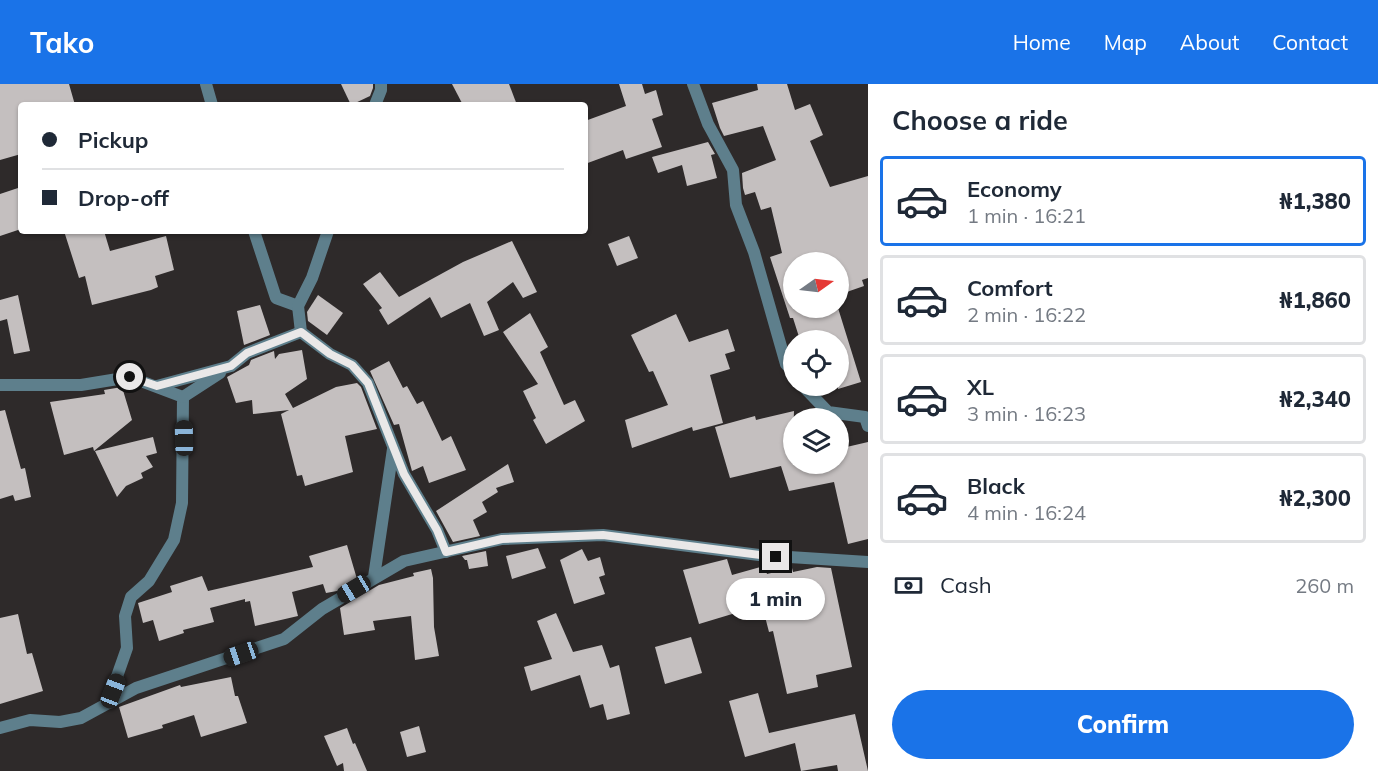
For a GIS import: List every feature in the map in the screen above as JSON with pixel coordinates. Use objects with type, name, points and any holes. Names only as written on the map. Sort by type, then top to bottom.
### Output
[{"type":"street","points":[[206,84],[212,102]]},
{"type":"street","points":[[376,102],[381,84]]},
{"type":"street","points":[[693,84],[708,124],[733,170],[736,205],[754,252],[783,354]]},
{"type":"street","points":[[255,234],[276,298],[298,306]]},
{"type":"street","points":[[327,234],[312,278],[298,306],[301,332],[330,354],[352,365],[368,383],[404,474],[437,530],[446,552]]},
{"type":"street","points":[[183,397],[247,353],[301,332]]},
{"type":"street","points":[[157,386],[231,366]]},
{"type":"street","points":[[0,385],[81,385],[130,377],[183,397]]},
{"type":"street","points":[[813,396],[828,412],[865,417],[868,426]]},
{"type":"street","points":[[108,702],[127,648],[125,616],[131,597],[149,581],[174,540],[182,503],[183,397]]},
{"type":"street","points":[[374,577],[393,447]]},
{"type":"street","points":[[0,728],[30,720],[60,722],[81,718],[136,688],[284,639],[322,609],[404,561],[502,539],[603,535],[759,555],[868,562]]},
{"type":"building","points":[[0,84],[69,84],[74,102],[18,102],[18,155],[0,160]]},
{"type":"building","points":[[341,84],[373,84],[370,96],[357,102],[350,102]]},
{"type":"building","points":[[452,84],[509,84],[516,102],[461,102]]},
{"type":"building","points":[[619,84],[642,84],[645,94],[656,90],[663,115],[652,119],[662,147],[626,159],[623,150],[588,163],[588,120],[626,106]]},
{"type":"building","points":[[757,84],[787,84],[795,110],[810,104],[823,135],[810,141],[830,187],[868,176],[868,278],[862,280],[864,286],[849,291],[849,252],[783,252],[783,297],[770,257],[782,253],[771,207],[761,210],[755,192],[745,195],[742,173],[776,160],[763,126],[724,136],[712,103],[758,90]]},
{"type":"building","points":[[708,142],[715,154],[711,155],[717,178],[687,186],[682,165],[658,173],[652,157]]},
{"type":"building","points":[[18,188],[18,230],[0,236],[0,194]]},
{"type":"building","points":[[65,234],[105,234],[110,251],[166,236],[174,270],[155,276],[158,287],[92,305],[85,276],[79,278]]},
{"type":"building","points":[[629,236],[638,258],[617,266],[608,244]]},
{"type":"building","points":[[512,241],[537,292],[523,298],[513,282],[487,302],[499,330],[484,336],[470,303],[441,318],[430,297],[388,325],[379,310],[382,308],[363,284],[380,272],[399,297],[463,262]]},
{"type":"building","points":[[18,295],[30,351],[14,354],[7,319],[0,321],[0,300]]},
{"type":"building","points":[[318,295],[343,313],[327,335],[308,321],[307,312]]},
{"type":"building","points":[[260,305],[270,335],[244,345],[237,311]]},
{"type":"building","points":[[530,313],[548,347],[540,352],[564,405],[575,400],[585,421],[546,444],[533,420],[536,418],[523,391],[538,384],[503,332]]},
{"type":"building","points":[[676,314],[689,342],[728,329],[735,351],[725,354],[730,369],[710,375],[723,423],[693,431],[692,427],[632,448],[625,420],[668,405],[653,371],[649,372],[631,335]]},
{"type":"building","points":[[793,318],[841,318],[845,330],[797,330]]},
{"type":"building","points":[[849,343],[861,382],[849,386]]},
{"type":"building","points":[[302,350],[307,379],[285,394],[293,408],[336,387],[357,383],[361,387],[377,429],[345,436],[353,472],[305,486],[302,475],[297,476],[281,414],[289,410],[253,414],[252,400],[236,403],[227,377],[249,365],[251,360],[274,351],[275,359],[279,354]]},
{"type":"building","points":[[389,361],[403,388],[407,386],[417,404],[423,401],[442,441],[451,436],[466,470],[429,483],[423,466],[412,471],[399,424],[394,425],[370,371]]},
{"type":"building","points":[[122,387],[132,420],[94,451],[93,447],[64,455],[50,402],[105,394],[104,390]]},
{"type":"building","points":[[5,410],[21,469],[25,468],[31,497],[15,501],[13,495],[0,499],[0,411]]},
{"type":"building","points":[[783,414],[783,472],[781,466],[730,478],[715,427],[755,416],[756,420]]},
{"type":"building","points":[[153,437],[157,453],[146,456],[153,467],[141,473],[143,478],[126,486],[117,497],[95,451]]},
{"type":"building","points":[[868,442],[868,539],[848,544],[834,482],[789,491],[784,474],[849,474],[849,446]]},
{"type":"building","points":[[508,464],[514,482],[496,488],[498,492],[482,502],[487,512],[473,520],[480,536],[453,542],[436,511]]},
{"type":"building","points":[[347,545],[357,579],[337,591],[326,593],[323,584],[292,592],[298,616],[255,626],[250,601],[245,602],[245,599],[210,608],[214,622],[183,630],[184,633],[159,641],[153,620],[143,623],[138,603],[172,592],[170,586],[202,576],[208,591],[313,567],[309,556]]},
{"type":"building","points":[[538,548],[546,568],[512,579],[506,556]]},
{"type":"building","points":[[582,549],[588,561],[600,557],[605,575],[599,577],[605,594],[574,604],[560,560]]},
{"type":"building","points":[[486,551],[488,566],[469,569],[467,560],[462,556]]},
{"type":"building","points":[[727,559],[732,575],[764,566],[767,574],[792,568],[793,572],[817,567],[831,568],[852,667],[816,675],[818,687],[787,694],[773,631],[769,632],[762,605],[699,624],[683,570]]},
{"type":"building","points":[[431,569],[434,627],[439,656],[415,660],[411,616],[373,621],[375,630],[344,635],[340,608],[379,585]]},
{"type":"building","points":[[556,613],[573,652],[602,645],[610,668],[619,665],[630,714],[607,720],[603,704],[590,708],[580,675],[531,691],[524,667],[552,659],[537,621]]},
{"type":"building","points":[[18,614],[27,654],[32,653],[43,691],[0,704],[0,618]]},
{"type":"building","points":[[691,637],[702,673],[665,684],[655,647]]},
{"type":"building","points":[[231,677],[235,696],[238,696],[247,723],[201,737],[194,715],[162,725],[163,728],[128,738],[119,707],[180,685],[181,687]]},
{"type":"building","points":[[758,693],[769,733],[855,714],[868,771],[838,771],[837,765],[801,771],[795,743],[745,757],[729,701]]},
{"type":"building","points":[[419,726],[426,752],[407,757],[400,732]]},
{"type":"building","points":[[347,728],[367,771],[344,771],[343,763],[337,766],[324,736]]},
{"type":"route","points":[[130,377],[157,386],[231,366],[247,353],[301,332],[330,354],[352,365],[368,383],[404,474],[437,530],[446,552],[502,539],[603,535],[644,538],[776,557]]}]
